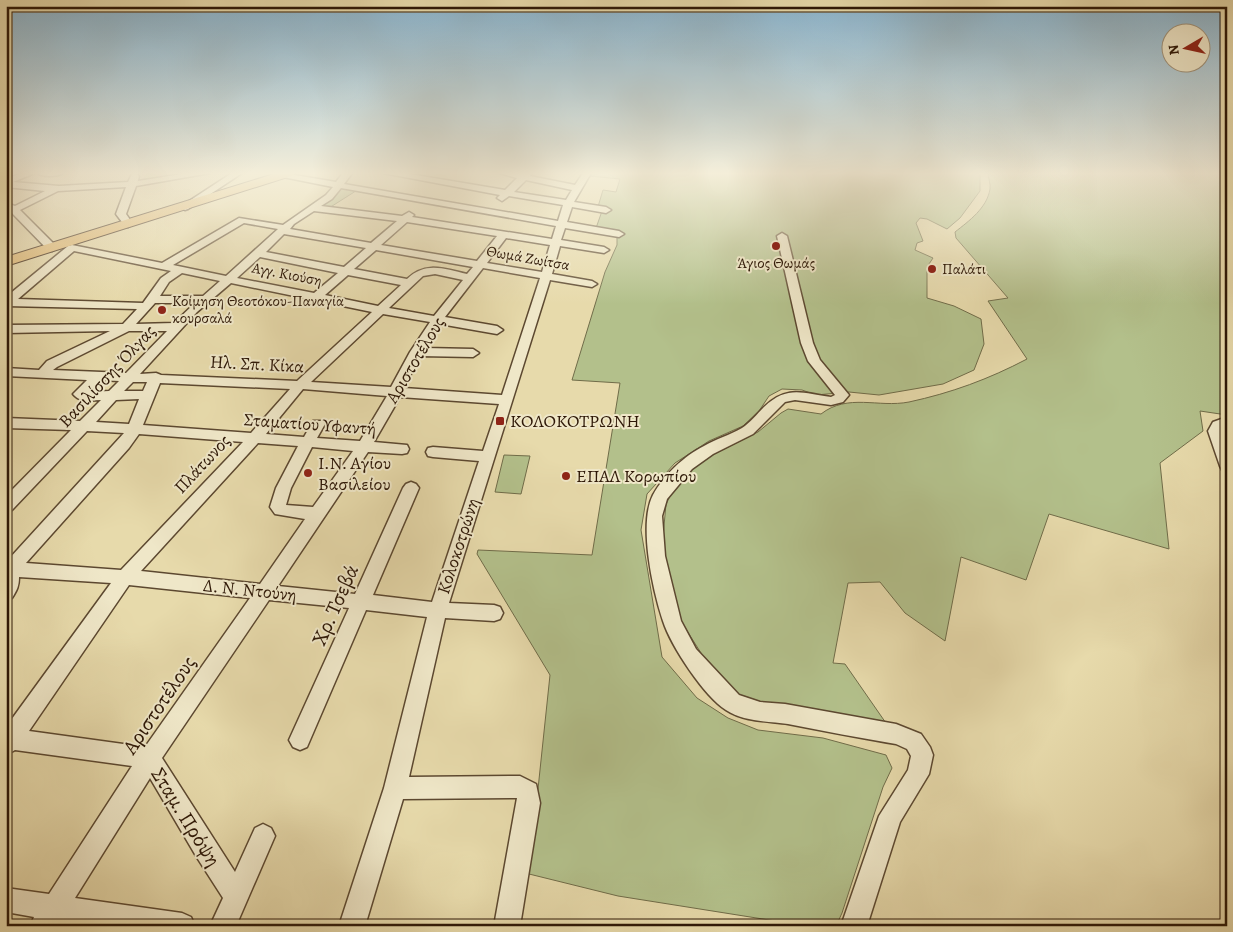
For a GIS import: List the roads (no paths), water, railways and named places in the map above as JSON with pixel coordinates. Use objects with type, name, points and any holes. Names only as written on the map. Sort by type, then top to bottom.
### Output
[{"type":"main road","points":[[6,262],[52,248],[70,246],[152,216]]},
{"type":"street","points":[[17,216],[52,248]]},
{"type":"street","points":[[123,216],[128,224]]},
{"type":"street","name":"Βασιλίσσης Όλγας","points":[[6,506],[86,426],[112,396],[205,299],[299,216]]},
{"type":"street","points":[[383,216],[604,250]]},
{"type":"street","points":[[318,296],[407,216]]},
{"type":"street","points":[[466,230],[482,216]]},
{"type":"street","points":[[513,216],[619,234]]},
{"type":"street","name":"Κολοκοτρώνη","points":[[352,926],[395,788],[438,610],[505,400],[528,335],[564,216]]},
{"type":"street","name":"Θωμά Ζωίτσα","points":[[164,266],[242,220],[375,246],[475,272],[545,277],[592,284]]},
{"type":"street","name":"Αριστοτέλους","points":[[49,916],[150,758],[364,446],[436,320],[503,236]]},
{"type":"street","points":[[782,236],[807,343],[814,361],[842,394],[838,399],[831,401],[796,396],[781,399],[748,431],[708,450],[687,465],[660,497],[654,516],[657,556],[672,622],[689,655],[719,690],[733,703],[760,712],[785,714],[896,734],[914,741],[922,755],[918,774],[890,816],[854,926]]},
{"type":"street","points":[[6,303],[70,246]]},
{"type":"street","name":"Αγγ. Κιούση","points":[[70,246],[381,310],[496,330]]},
{"type":"street","points":[[258,254],[409,283]]},
{"type":"street","points":[[42,374],[52,364],[126,328],[165,280],[180,270]]},
{"type":"street","name":"Πλάτωνος","points":[[8,740],[125,577],[254,439],[300,385],[420,273],[427,271],[475,272]]},
{"type":"street","points":[[6,303],[148,303],[205,299]]},
{"type":"street","points":[[6,329],[177,327]]},
{"type":"street","points":[[416,352],[473,353]]},
{"type":"street","name":"Ηλ. Σπ. Κίκα","points":[[6,372],[300,385],[505,400]]},
{"type":"street","points":[[98,376],[80,394],[83,396],[148,395]]},
{"type":"street","points":[[6,593],[10,586],[8,567],[95,478],[135,429],[156,378]]},
{"type":"street","points":[[1227,422],[1218,425],[1215,431],[1227,466]]},
{"type":"street","name":"Σταματίου Υφαντή","points":[[6,423],[135,429],[402,449]]},
{"type":"street","points":[[318,424],[292,474],[278,507],[281,510],[318,514]]},
{"type":"street","points":[[433,452],[487,457]]},
{"type":"street","name":"Χρ. Τσεβά","points":[[300,740],[411,488]]},
{"type":"street","name":"Δ. Ν. Ντούνη","points":[[8,567],[263,591],[361,603],[494,613]]},
{"type":"street","name":"Σταμ. Πρόψη","points":[[8,740],[150,758],[204,848],[237,897]]},
{"type":"street","points":[[395,788],[520,787],[528,792],[529,803],[507,926]]},
{"type":"street","points":[[224,926],[263,836]]},
{"type":"street","points":[[6,900],[49,916],[182,926]]},
{"type":"place","name":"Άγιος Θωμάς","points":[[776,246]]},
{"type":"place","name":"Παλάτι","points":[[932,269]]},
{"type":"place","name":"Κοίμηση Θεοτόκου-Παναγία κουρσαλά","points":[[162,310]]},
{"type":"place","name":"ΚΟΛΟΚΟΤΡΩΝΗ","points":[[500,421]]},
{"type":"place","name":"Ι.Ν. Αγίου Βασιλείου","points":[[308,473]]},
{"type":"place","name":"ΕΠΑΛ Κορωπίου","points":[[566,476]]}]
